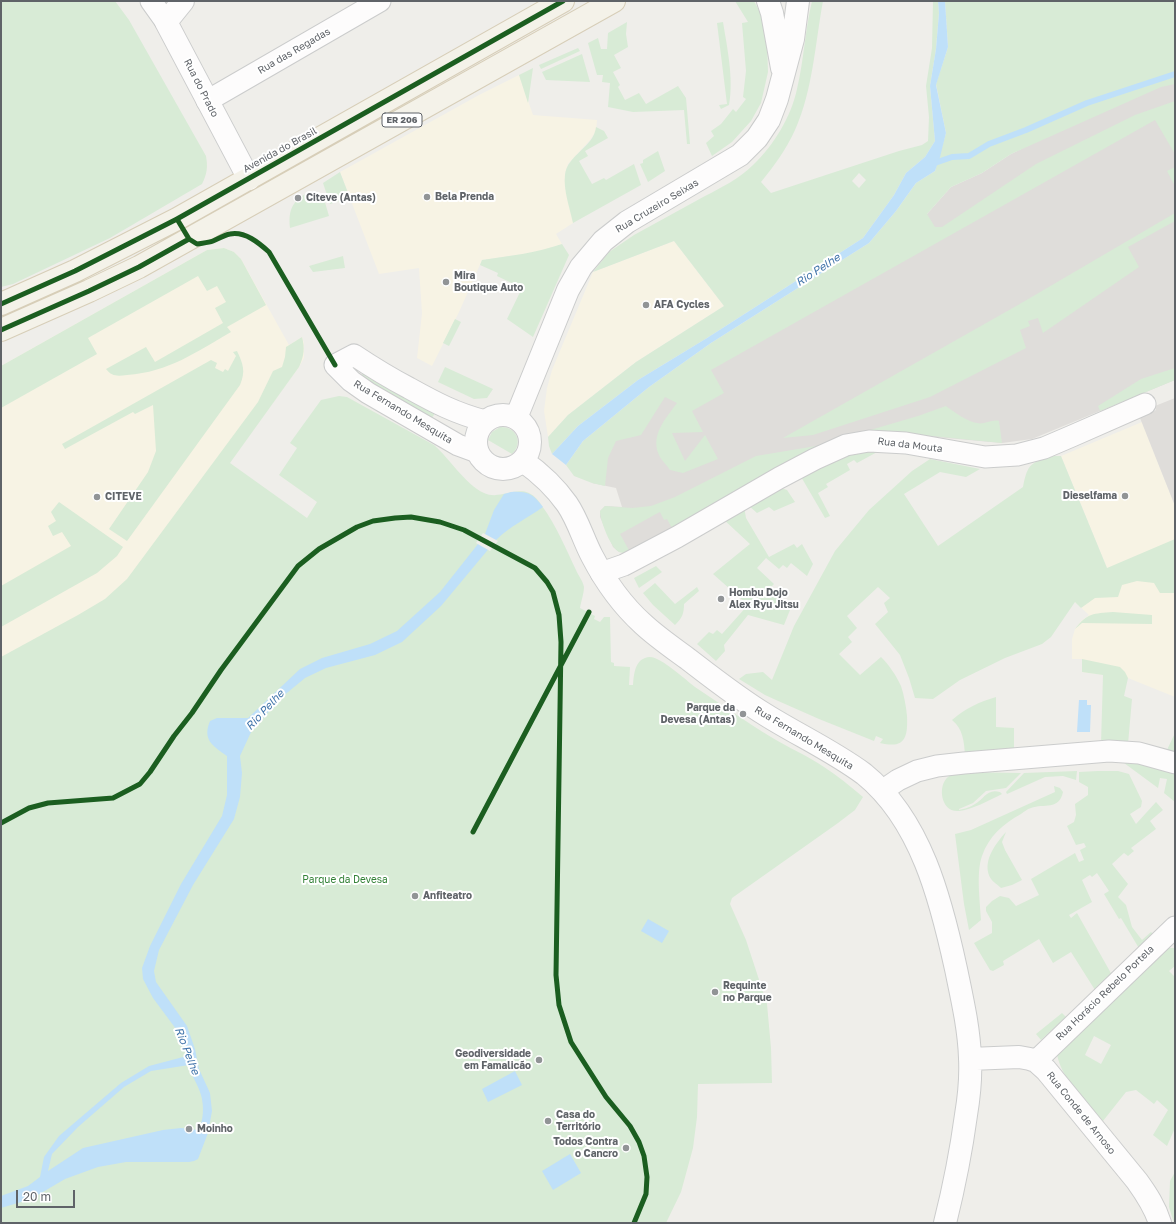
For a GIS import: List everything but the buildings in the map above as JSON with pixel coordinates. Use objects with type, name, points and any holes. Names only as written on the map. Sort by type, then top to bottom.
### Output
[{"type":"main road","name":"Avenida do Brasil","points":[[1,304],[75,272],[122,248],[249,179],[563,1]]},
{"type":"main road","name":"ER 206","points":[[1,330],[90,291],[139,266],[614,1]]},
{"type":"street","points":[[151,1],[166,22],[183,1]]},
{"type":"street","name":"Rua das Regadas","points":[[207,101],[380,1]]},
{"type":"street","name":"Rua Cruzeiro Seixas","points":[[768,1],[772,13],[783,75]]},
{"type":"street","name":"Rua Cruzeiro Seixas","points":[[516,418],[568,290],[581,267],[603,240],[627,222],[740,155],[757,138],[769,120],[777,99],[793,39],[798,1]]},
{"type":"street","name":"Rua do Prado","points":[[166,22],[249,179]]},
{"type":"street","name":"Rua Fernando Mesquita","points":[[485,421],[465,416],[446,408],[373,368],[354,355],[335,365],[351,381],[368,393],[458,445],[476,452],[480,459],[493,468],[501,470],[509,469],[517,466],[523,461],[553,486],[567,503],[601,573],[628,610],[646,627],[735,696],[844,760],[865,775],[882,791],[910,831],[928,867],[948,931],[965,1017],[970,1059],[968,1103],[963,1140],[945,1223]]},
{"type":"street","name":"Rua da Mouta","points":[[601,573],[624,565],[677,537],[779,478],[846,445],[869,441],[906,443],[985,457],[1017,456],[1044,448],[1145,404]]},
{"type":"street","points":[[476,452],[476,436],[479,428],[485,421],[492,417],[508,415],[516,418],[524,424],[529,433],[530,443],[528,453],[523,461]]},
{"type":"street","points":[[882,791],[898,780],[917,772],[938,766],[964,763],[1110,751],[1139,753],[1175,763]]},
{"type":"street","name":"Rua Horácio Rebelo Portela","points":[[1036,1060],[1175,926]]},
{"type":"street","points":[[970,1059],[1019,1057],[1036,1060]]},
{"type":"street","name":"Rua Conde de Arnoso","points":[[1036,1060],[1046,1070],[1138,1181],[1149,1198],[1160,1223]]},
{"type":"shaded area","points":[[1175,74],[1175,380],[1032,439],[1002,443],[880,432],[634,553],[619,552],[613,547],[600,517],[600,511],[605,506],[622,507],[616,488],[592,483],[592,447],[927,214],[951,187],[982,173],[1011,154]]},
{"type":"shaded area","points":[[519,75],[533,115],[597,120],[596,131],[590,140],[568,164],[565,174],[565,185],[573,223],[556,234],[562,244],[545,250],[525,254],[482,260],[459,312],[432,366],[417,358],[422,313],[419,268],[379,274],[340,172],[479,95]]},
{"type":"shaded area","points":[[674,241],[724,306],[636,362],[568,415],[548,437],[544,411],[547,388],[552,370],[593,272]]},
{"type":"shaded area","points":[[224,248],[234,252],[241,259],[289,345],[302,337],[304,343],[304,358],[299,367],[229,462],[51,701],[1,667],[1,366],[207,250]]},
{"type":"shaded area","points":[[1175,398],[1175,506],[1140,418],[1156,410],[1155,406]]},
{"type":"shaded area","points":[[1142,422],[1175,506],[1175,697],[1128,678],[1082,672],[1082,659],[1072,659],[1072,639],[1075,629],[1081,621],[1089,615],[1075,602],[1107,568],[1061,456]]},
{"type":"green space","points":[[1,1],[115,1],[129,20],[206,156],[207,167],[202,184],[110,238],[13,284],[1,287]]},
{"type":"green space","points":[[735,1],[754,1],[764,20],[767,42],[768,72],[761,103],[751,121],[732,142],[712,156],[706,143],[714,136],[711,131],[721,124],[733,109],[736,112],[746,99],[743,97],[746,71],[742,23],[748,22]]},
{"type":"green space","points":[[812,1],[823,1],[810,83],[801,115],[788,144],[761,182],[771,193],[899,151],[922,145],[928,141],[929,117],[926,86],[932,48],[933,1],[938,1],[939,13],[936,49],[930,86],[935,141],[925,157],[906,173],[894,195],[863,238],[707,338],[638,380],[578,426],[552,454],[548,437],[568,415],[636,362],[724,306],[674,241],[593,272],[609,252],[634,235],[724,186],[748,170],[768,149],[781,130],[791,110],[797,89]],"holes":[[[859,173],[866,180],[859,188],[852,181]]]},
{"type":"green space","points":[[945,1],[1175,1],[1175,84],[1161,87],[1011,154],[982,173],[951,187],[927,214],[935,227],[942,227],[1036,164],[1135,115],[1175,101],[1175,154],[1155,120],[711,370],[724,393],[692,411],[703,432],[672,433],[685,461],[705,435],[718,459],[683,473],[670,470],[660,457],[656,441],[660,427],[677,403],[665,397],[641,435],[616,441],[608,458],[605,486],[574,476],[566,465],[583,441],[649,387],[711,343],[869,243],[896,211],[916,183],[935,171],[946,133],[936,84],[948,47]]},
{"type":"green space","points":[[627,22],[626,34],[628,47],[614,55],[621,68],[613,72],[620,85],[618,87],[625,100],[639,93],[646,104],[678,86],[686,98],[690,144],[687,144],[684,110],[633,112],[608,107],[610,83],[602,82],[603,75],[597,75],[588,43],[598,38],[601,49],[607,49],[608,33]]},
{"type":"green space","points":[[723,22],[731,85],[729,105],[721,109],[719,105],[727,104],[717,23]]},
{"type":"green space","points":[[578,48],[580,51],[541,69],[539,65]]},
{"type":"green space","points":[[582,54],[590,82],[546,80],[542,72]]},
{"type":"green space","points":[[533,68],[528,103],[519,75]]},
{"type":"green space","points":[[596,127],[604,131],[608,138],[585,151],[588,156],[579,161],[592,184],[604,178],[606,180],[634,164],[641,185],[573,223],[566,193],[565,175],[570,162],[591,140]]},
{"type":"green space","points":[[658,151],[665,171],[648,182],[640,164],[643,163],[643,160]]},
{"type":"green space","points":[[1175,167],[1175,186],[1167,171]]},
{"type":"green space","points":[[340,172],[350,198],[330,204],[323,183]]},
{"type":"green space","points":[[310,191],[314,202],[324,199],[329,216],[290,228],[290,215],[293,206],[299,198]]},
{"type":"green space","points":[[1175,213],[1175,221],[1128,247],[1139,267],[1043,333],[1038,318],[1028,321],[1030,326],[1020,330],[1026,348],[930,397],[813,435],[783,438],[1018,305]]},
{"type":"green space","points":[[562,244],[569,255],[533,337],[507,319],[522,288],[497,276],[498,273],[480,265],[482,260],[532,252]]},
{"type":"green space","points":[[224,248],[234,252],[241,259],[266,305],[227,327],[231,332],[194,354],[156,370],[118,376],[113,375],[106,369],[146,347],[155,362],[223,323],[215,308],[226,302],[217,286],[207,291],[198,276],[88,338],[97,354],[1,408],[1,366],[207,250]]},
{"type":"green space","points":[[343,256],[345,268],[313,272],[309,266]]},
{"type":"green space","points":[[455,319],[461,322],[449,346],[443,343]]},
{"type":"green space","name":"Parque da Devesa","points":[[302,337],[304,352],[299,367],[230,463],[307,518],[317,502],[279,475],[297,448],[290,443],[321,400],[339,396],[347,397],[434,445],[470,484],[484,493],[495,495],[518,491],[529,493],[538,500],[552,521],[583,583],[584,589],[580,608],[595,616],[594,619],[600,622],[604,617],[610,617],[611,662],[614,663],[614,666],[630,667],[629,685],[633,685],[638,663],[645,658],[655,658],[752,725],[829,770],[863,797],[855,810],[732,898],[730,904],[746,940],[767,1004],[771,1048],[772,1083],[698,1084],[697,1117],[693,1148],[681,1192],[666,1223],[1,1223],[1,657],[105,599],[127,579],[258,402],[273,371],[282,367],[286,347]]},
{"type":"green space","points":[[237,351],[243,368],[243,376],[240,385],[127,541],[109,529],[148,472],[156,451],[153,405],[135,414],[133,412],[65,449],[62,444],[211,360],[217,363],[215,368],[223,372],[225,369],[228,371],[236,356],[233,352]]},
{"type":"green space","points":[[445,367],[493,389],[487,398],[474,399],[438,382]]},
{"type":"green space","points":[[1175,368],[1175,380],[1100,411],[1098,406],[1141,379]]},
{"type":"green space","points":[[363,373],[436,412],[431,419],[362,380],[361,376]]},
{"type":"green space","points":[[946,406],[969,421],[982,423],[999,421],[1002,443],[902,433],[860,433],[918,416]]},
{"type":"green space","points":[[500,427],[510,429],[514,432],[518,440],[516,450],[512,454],[488,440],[492,432]]},
{"type":"green space","points":[[828,444],[673,530],[667,519],[664,520],[660,512],[656,514],[620,534],[630,552],[628,553],[620,552],[612,545],[604,527],[600,511],[605,506],[632,508],[651,506],[675,497],[756,456]]},
{"type":"green space","points":[[879,451],[857,463],[854,460],[847,464],[850,470],[826,484],[828,487],[818,493],[830,516],[825,518],[800,475],[847,453]]},
{"type":"green space","points":[[1054,456],[1061,456],[1107,568],[1175,539],[1175,593],[1160,593],[1154,583],[1137,581],[1122,585],[1118,597],[1095,598],[1081,608],[1075,602],[1051,637],[1042,644],[1005,658],[960,680],[933,699],[915,698],[900,655],[875,624],[888,612],[884,603],[890,598],[878,587],[847,616],[857,628],[848,637],[852,642],[839,654],[860,675],[881,657],[895,674],[903,693],[907,712],[907,730],[903,740],[900,743],[895,744],[880,743],[883,739],[876,736],[874,741],[819,719],[765,695],[739,679],[746,674],[763,672],[772,680],[794,626],[835,551],[869,510],[912,471],[930,459],[980,469],[966,477],[940,472],[904,494],[938,546],[1023,487],[1029,468],[1035,462]]},
{"type":"green space","points":[[781,488],[787,490],[795,502],[774,511],[769,507],[757,513],[747,504]]},
{"type":"green space","points":[[59,502],[123,547],[117,556],[97,573],[1,627],[1,586],[71,546],[62,532],[53,536],[48,526],[56,521],[51,512]]},
{"type":"green space","points":[[744,506],[746,518],[769,557],[794,544],[797,548],[802,544],[813,564],[807,576],[791,563],[787,568],[783,565],[779,569],[766,558],[757,568],[774,584],[765,593],[769,597],[780,586],[785,590],[778,601],[790,610],[784,625],[748,615],[724,645],[725,651],[716,661],[697,644],[709,632],[713,634],[717,630],[722,634],[748,605],[713,574],[750,544],[722,518]]},
{"type":"green space","points":[[656,566],[662,572],[639,588],[634,578]]},
{"type":"green space","points":[[655,583],[675,604],[697,587],[699,591],[684,604],[682,616],[675,625],[653,605],[643,593]]},
{"type":"green space","points":[[1113,612],[1152,615],[1152,624],[1082,623],[1075,629],[1084,619],[1091,615]]},
{"type":"green space","points":[[1082,659],[1120,667],[1125,672],[1128,678],[1124,696],[1132,699],[1128,744],[1101,744],[1103,675],[1082,672]]},
{"type":"green space","points":[[996,697],[996,727],[1014,728],[1014,751],[965,755],[961,731],[952,720],[973,706]]},
{"type":"green space","points":[[1175,733],[1175,755],[1166,752]]},
{"type":"green space","points":[[1120,760],[1152,763],[1175,771],[1175,802],[1164,793],[1167,779],[1160,778],[1158,788]]},
{"type":"green space","points":[[1077,771],[1076,780],[1063,776],[1045,777],[1007,794],[1006,792],[1024,773]]},
{"type":"green space","points":[[1118,771],[1129,774],[1142,801],[1141,807],[1130,814],[1136,824],[1156,802],[1163,810],[1150,821],[1156,829],[1131,848],[1134,851],[1128,856],[1124,853],[1112,864],[1128,884],[1118,897],[1126,905],[1132,927],[1142,940],[1151,932],[1155,936],[1140,950],[1121,918],[1119,919],[1104,894],[1109,891],[1097,873],[1092,877],[1090,875],[1082,880],[1092,902],[1069,915],[1071,918],[1077,913],[1112,975],[1095,990],[1071,952],[1053,963],[1039,939],[1003,961],[1004,965],[993,971],[990,970],[974,943],[992,933],[992,922],[986,911],[986,907],[1000,896],[1009,898],[1016,906],[1039,895],[1031,879],[1075,853],[1079,862],[1084,860],[1080,850],[1086,847],[1084,843],[1076,845],[1067,826],[1074,822],[1076,815],[1075,804],[1088,795],[1088,787],[1079,782],[1079,772]]},
{"type":"green space","points":[[960,772],[1021,773],[1006,788],[986,791],[973,803],[959,810],[973,805],[992,791],[1000,792],[1002,794],[969,809],[959,811],[948,808],[942,792],[945,781],[949,776]]},
{"type":"green space","points":[[1054,786],[1060,788],[1063,792],[1058,802],[1055,804],[1030,808],[1003,826],[997,831],[989,842],[982,856],[979,870],[981,920],[969,930],[955,834],[971,830],[1055,792]]},
{"type":"green space","points":[[1006,832],[1002,842],[1022,880],[1001,888],[991,879],[988,873],[988,860],[994,848]]},
{"type":"green space","points":[[1164,948],[1175,948],[1175,966],[1169,971],[1175,977],[1175,1128],[1167,1146],[1153,1135],[1168,1110],[1157,1100],[1154,1104],[1136,1090],[1126,1092],[1103,1121],[1075,1090],[1063,1072],[1057,1054]],"holes":[[[1094,1036],[1111,1045],[1101,1064],[1085,1055]]]},
{"type":"green space","points":[[1062,1013],[1066,1017],[1041,1040],[1036,1034]]},
{"type":"green space","points":[[1175,1172],[1174,1223],[1169,1207],[1170,1181]]},
{"type":"water","name":"Rio Pelhe","points":[[938,1],[945,1],[948,47],[936,85],[946,133],[935,171],[916,183],[896,211],[869,243],[711,343],[649,387],[583,441],[566,465],[552,454],[578,426],[638,380],[707,338],[863,238],[894,195],[906,173],[925,157],[935,141],[930,86],[936,49],[939,13]]},
{"type":"water","name":"Rio Pelhe","points":[[511,492],[522,492],[530,494],[543,507],[501,535],[441,606],[402,642],[375,655],[326,668],[305,678],[282,697],[252,730],[240,756],[242,773],[240,797],[234,819],[193,885],[159,950],[154,971],[156,982],[187,1026],[195,1049],[199,1069],[210,1093],[212,1111],[208,1133],[198,1159],[189,1162],[126,1162],[98,1167],[65,1179],[31,1199],[1,1208],[1,1196],[28,1186],[40,1177],[44,1157],[59,1136],[121,1083],[149,1066],[187,1056],[176,1029],[153,998],[143,979],[142,968],[150,946],[181,884],[222,816],[227,795],[227,756],[213,746],[208,738],[207,733],[210,721],[217,718],[248,718],[300,669],[322,658],[370,644],[397,631],[440,592],[478,544],[485,534],[494,510],[504,494]],"holes":[[[189,1065],[200,1091],[203,1103],[203,1113],[198,1130],[181,1128],[163,1130],[83,1148],[48,1171],[52,1154],[78,1127],[124,1087],[151,1071]]]},
{"type":"water","points":[[1079,700],[1087,700],[1087,705],[1091,705],[1090,732],[1077,732]]},
{"type":"water","points":[[648,919],[669,931],[662,943],[641,931]]},
{"type":"water","points":[[515,1071],[522,1085],[488,1102],[482,1089]]},
{"type":"water","points":[[570,1154],[581,1173],[553,1190],[542,1171]]},
{"type":"pier","points":[[483,533],[498,541],[490,551],[476,543]]},
{"type":"waterway","points":[[932,164],[952,157],[969,156],[989,144],[1026,130],[1087,103],[1175,74]]},
{"type":"cycle path","points":[[1,304],[75,271],[177,219],[563,1]]},
{"type":"cycle path","points":[[177,219],[189,239],[197,244],[211,242],[230,234],[241,234],[251,238],[269,252],[335,365]]},
{"type":"cycle path","points":[[1,330],[139,267],[189,239]]},
{"type":"cycle path","points":[[1,823],[29,808],[48,803],[113,798],[140,784],[192,713],[221,670],[298,566],[319,549],[357,527],[373,521],[411,517],[440,522],[464,530],[535,568],[553,592],[559,615],[561,642],[556,975],[559,1005],[571,1042],[606,1097],[630,1126],[639,1142],[644,1156],[647,1177],[646,1194],[634,1223]]},
{"type":"cycle path","points":[[473,832],[589,612]]},
{"type":"place","name":"Bela Prenda","points":[[427,197]]},
{"type":"place","name":"Citeve (Antas)","points":[[298,198]]},
{"type":"place","name":"Mira Boutique Auto","points":[[446,282]]},
{"type":"place","name":"AFA Cycles","points":[[646,305]]},
{"type":"place","name":"Dieselfama","points":[[1125,496]]},
{"type":"place","name":"CITEVE","points":[[97,497]]},
{"type":"place","name":"Hombu Dojo Alex Ryu Jitsu","points":[[721,599]]},
{"type":"place","name":"Parque da Devesa (Antas)","points":[[743,714]]},
{"type":"place","name":"Anfiteatro","points":[[415,896]]},
{"type":"place","name":"Requinte no Parque","points":[[715,992]]},
{"type":"place","name":"Geodiversidade em Famalicão","points":[[539,1060]]},
{"type":"place","name":"Casa do Território","points":[[548,1121]]},
{"type":"place","name":"Moinho","points":[[189,1129]]},
{"type":"place","name":"Todos Contra o Cancro","points":[[626,1148]]}]
